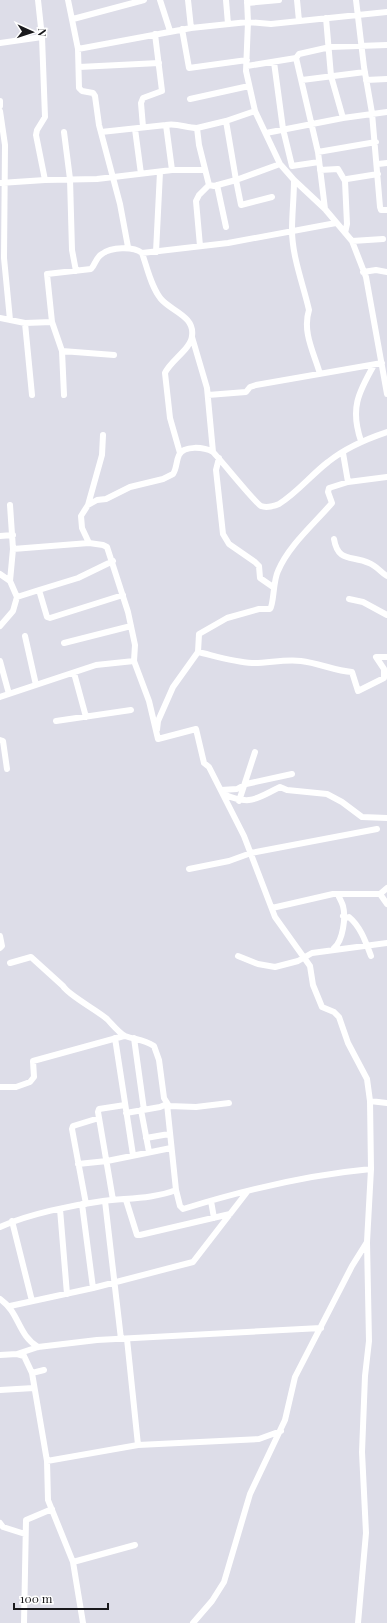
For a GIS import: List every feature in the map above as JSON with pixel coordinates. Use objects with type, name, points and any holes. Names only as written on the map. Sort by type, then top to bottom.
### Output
[{"type":"street","points":[[38,0],[42,37],[45,117],[37,130],[36,135],[45,180]]},
{"type":"street","points":[[68,0],[78,50],[79,88],[82,91],[93,93],[95,96],[101,132],[128,247]]},
{"type":"street","points":[[73,19],[144,0]]},
{"type":"street","points":[[160,0],[170,31]]},
{"type":"street","points":[[188,0],[191,28]]},
{"type":"street","points":[[226,0],[228,24]]},
{"type":"street","points":[[279,0],[247,2],[248,86],[255,111],[280,164],[294,180],[325,209],[352,242],[364,272],[387,394]]},
{"type":"street","points":[[297,0],[299,21]]},
{"type":"street","points":[[356,0],[356,15],[376,142],[380,207],[382,210],[387,210]]},
{"type":"street","points":[[78,50],[182,29],[248,22],[271,24],[387,12]]},
{"type":"street","points":[[326,18],[331,76],[343,118]]},
{"type":"street","points":[[182,29],[189,68],[274,62],[296,58],[299,54],[328,48],[387,45]]},
{"type":"street","points":[[143,127],[141,103],[143,98],[162,91],[155,34]]},
{"type":"street","points":[[0,43],[42,37]]},
{"type":"street","points":[[296,58],[318,152],[325,209]]},
{"type":"street","points":[[274,62],[283,129],[292,166],[319,162]]},
{"type":"street","points":[[79,67],[159,63]]},
{"type":"street","points":[[302,80],[365,72]]},
{"type":"street","points":[[366,80],[387,79]]},
{"type":"street","points":[[190,100],[248,86]]},
{"type":"street","points":[[0,101],[0,106]]},
{"type":"street","points":[[0,111],[4,258],[10,320]]},
{"type":"street","points":[[101,132],[181,124],[186,127],[197,128],[226,121],[255,111]]},
{"type":"street","points":[[266,133],[343,118],[387,112]]},
{"type":"street","points":[[226,121],[241,205],[272,197]]},
{"type":"street","points":[[166,125],[172,170]]},
{"type":"street","points":[[197,128],[199,145],[209,185]]},
{"type":"street","points":[[135,129],[141,174]]},
{"type":"street","points":[[64,132],[70,179],[72,250],[76,272]]},
{"type":"street","points":[[318,152],[376,142]]},
{"type":"street","points":[[378,164],[387,163]]},
{"type":"street","points":[[200,246],[196,201],[199,195],[209,185],[218,185],[236,180],[280,164]]},
{"type":"street","points":[[320,170],[338,169],[345,181],[347,224],[345,233]]},
{"type":"street","points":[[2,183],[141,174],[172,170],[205,170]]},
{"type":"street","points":[[156,252],[160,172]]},
{"type":"street","points":[[345,181],[347,179],[378,174]]},
{"type":"street","points":[[294,180],[292,232],[297,261],[309,310],[307,316],[307,335],[320,374]]},
{"type":"street","points":[[218,185],[226,227]]},
{"type":"street","points":[[64,395],[62,351],[52,322],[47,274],[76,272],[91,269],[102,253],[128,247],[142,253],[156,252],[292,232],[336,223]]},
{"type":"street","points":[[352,242],[383,239]]},
{"type":"street","points":[[142,253],[160,298],[167,305],[186,318],[190,323],[192,337],[208,395],[213,452]]},
{"type":"street","points":[[364,272],[376,270],[387,272]]},
{"type":"street","points":[[0,318],[25,323],[52,322]]},
{"type":"street","points":[[25,323],[32,395]]},
{"type":"street","points":[[88,505],[97,500],[106,499],[130,487],[164,479],[173,474],[180,453],[170,418],[165,373],[192,337]]},
{"type":"street","points":[[62,351],[114,356]]},
{"type":"street","points":[[208,395],[246,392],[250,387],[256,385],[382,363]]},
{"type":"street","points":[[361,442],[356,426],[357,397],[374,365]]},
{"type":"street","points":[[180,453],[184,450],[197,448],[207,449],[213,452],[256,502],[262,506],[272,506],[282,501],[329,461],[361,442],[387,432]]},
{"type":"street","points":[[89,543],[82,528],[81,516],[88,505],[102,455],[103,435]]},
{"type":"street","points":[[343,453],[348,482]]},
{"type":"street","points":[[219,458],[216,470],[222,534],[229,544],[259,566],[260,578],[273,587]]},
{"type":"street","points":[[156,734],[158,721],[173,687],[198,652],[199,634],[227,618],[259,609],[270,609],[272,606],[273,587],[277,572],[283,560],[332,503],[328,492],[329,488],[348,482],[387,477]]},
{"type":"street","points":[[0,626],[14,611],[17,597],[10,581],[13,535],[10,505]]},
{"type":"street","points":[[0,536],[13,535]]},
{"type":"street","points":[[334,539],[337,550],[344,557],[362,559],[387,576]]},
{"type":"street","points":[[13,549],[89,543],[103,544],[108,547],[131,626],[135,645],[134,661],[149,702],[158,739],[196,729],[204,763],[209,767],[244,836],[275,917],[289,939],[310,966],[318,1000],[322,1007],[334,1012],[339,1017],[348,1043],[367,1079],[370,1102],[371,1168],[367,1242],[369,1341],[365,1376],[362,1452],[366,1533],[358,1623]]},
{"type":"street","points":[[17,597],[78,578],[113,562]]},
{"type":"street","points":[[0,574],[10,581]]},
{"type":"street","points":[[39,590],[47,617],[50,618],[123,595]]},
{"type":"street","points":[[349,599],[363,602],[387,615]]},
{"type":"street","points":[[64,643],[131,626]]},
{"type":"street","points":[[25,636],[36,685]]},
{"type":"street","points":[[198,652],[243,662],[276,662],[290,660],[304,661],[343,672],[352,672],[358,691],[384,678],[384,669],[376,657],[387,657]]},
{"type":"street","points":[[0,661],[9,694]]},
{"type":"street","points":[[0,697],[96,665],[134,661]]},
{"type":"street","points":[[74,673],[86,717]]},
{"type":"street","points":[[56,721],[131,710]]},
{"type":"street","points":[[0,740],[3,741],[7,770]]},
{"type":"street","points":[[239,801],[246,784],[255,752]]},
{"type":"street","points":[[222,792],[237,789],[246,784],[292,774]]},
{"type":"street","points":[[222,792],[239,801],[248,801],[261,797],[280,787],[287,790],[327,794],[342,802],[362,817],[387,818]]},
{"type":"street","points":[[189,869],[229,861],[251,853],[377,829]]},
{"type":"street","points":[[272,908],[338,894],[380,894],[387,889]]},
{"type":"street","points":[[333,950],[341,940],[343,906],[338,894]]},
{"type":"street","points":[[380,894],[387,904]]},
{"type":"street","points":[[343,916],[346,918],[349,917],[353,921],[371,956]]},
{"type":"street","points":[[0,936],[2,946],[0,948]]},
{"type":"street","points":[[238,956],[258,964],[275,967],[298,961],[312,953],[387,943]]},
{"type":"street","points":[[10,963],[31,957],[63,986],[66,991],[79,998],[106,1018],[124,1036]]},
{"type":"street","points":[[0,1087],[16,1087],[30,1082],[34,1077],[33,1061],[115,1038],[124,1036],[134,1038],[143,1040],[154,1046],[159,1060],[167,1104],[176,1190],[180,1206],[183,1209],[211,1200],[328,1173],[371,1168]]},
{"type":"street","points":[[115,1038],[133,1155]]},
{"type":"street","points":[[134,1038],[142,1110],[149,1152]]},
{"type":"street","points":[[370,1102],[387,1103]]},
{"type":"street","points":[[167,1104],[171,1107],[196,1107],[229,1103]]},
{"type":"street","points":[[126,1113],[160,1107],[167,1104]]},
{"type":"street","points":[[113,1200],[99,1118],[99,1109],[125,1105]]},
{"type":"street","points":[[93,1288],[84,1204],[72,1133],[73,1126],[99,1118]]},
{"type":"street","points":[[146,1138],[169,1134]]},
{"type":"street","points":[[78,1164],[107,1161],[171,1148]]},
{"type":"street","points":[[0,1227],[12,1221],[60,1209],[105,1201],[126,1200],[176,1190]]},
{"type":"street","points":[[10,1306],[115,1283],[193,1262],[247,1192]]},
{"type":"street","points":[[126,1200],[137,1235],[230,1214]]},
{"type":"street","points":[[211,1200],[214,1218]]},
{"type":"street","points":[[105,1201],[138,1445]]},
{"type":"street","points":[[60,1209],[67,1294]]},
{"type":"street","points":[[12,1221],[32,1301]]},
{"type":"street","points":[[193,1623],[212,1601],[224,1582],[250,1494],[281,1431],[290,1405],[295,1377],[367,1242]]},
{"type":"street","points":[[0,1299],[10,1306],[28,1340],[38,1347]]},
{"type":"street","points":[[0,1355],[17,1354],[38,1347],[124,1339],[321,1328]]},
{"type":"street","points":[[17,1354],[24,1356],[32,1373],[47,1461],[48,1500],[73,1562],[83,1623]]},
{"type":"street","points":[[32,1373],[44,1370]]},
{"type":"street","points":[[0,1390],[34,1388]]},
{"type":"street","points":[[47,1461],[138,1445],[259,1439],[281,1431]]},
{"type":"street","points":[[24,1623],[26,1520],[52,1509]]},
{"type":"street","points":[[0,1523],[3,1527],[25,1534]]},
{"type":"street","points":[[73,1562],[135,1545]]}]
